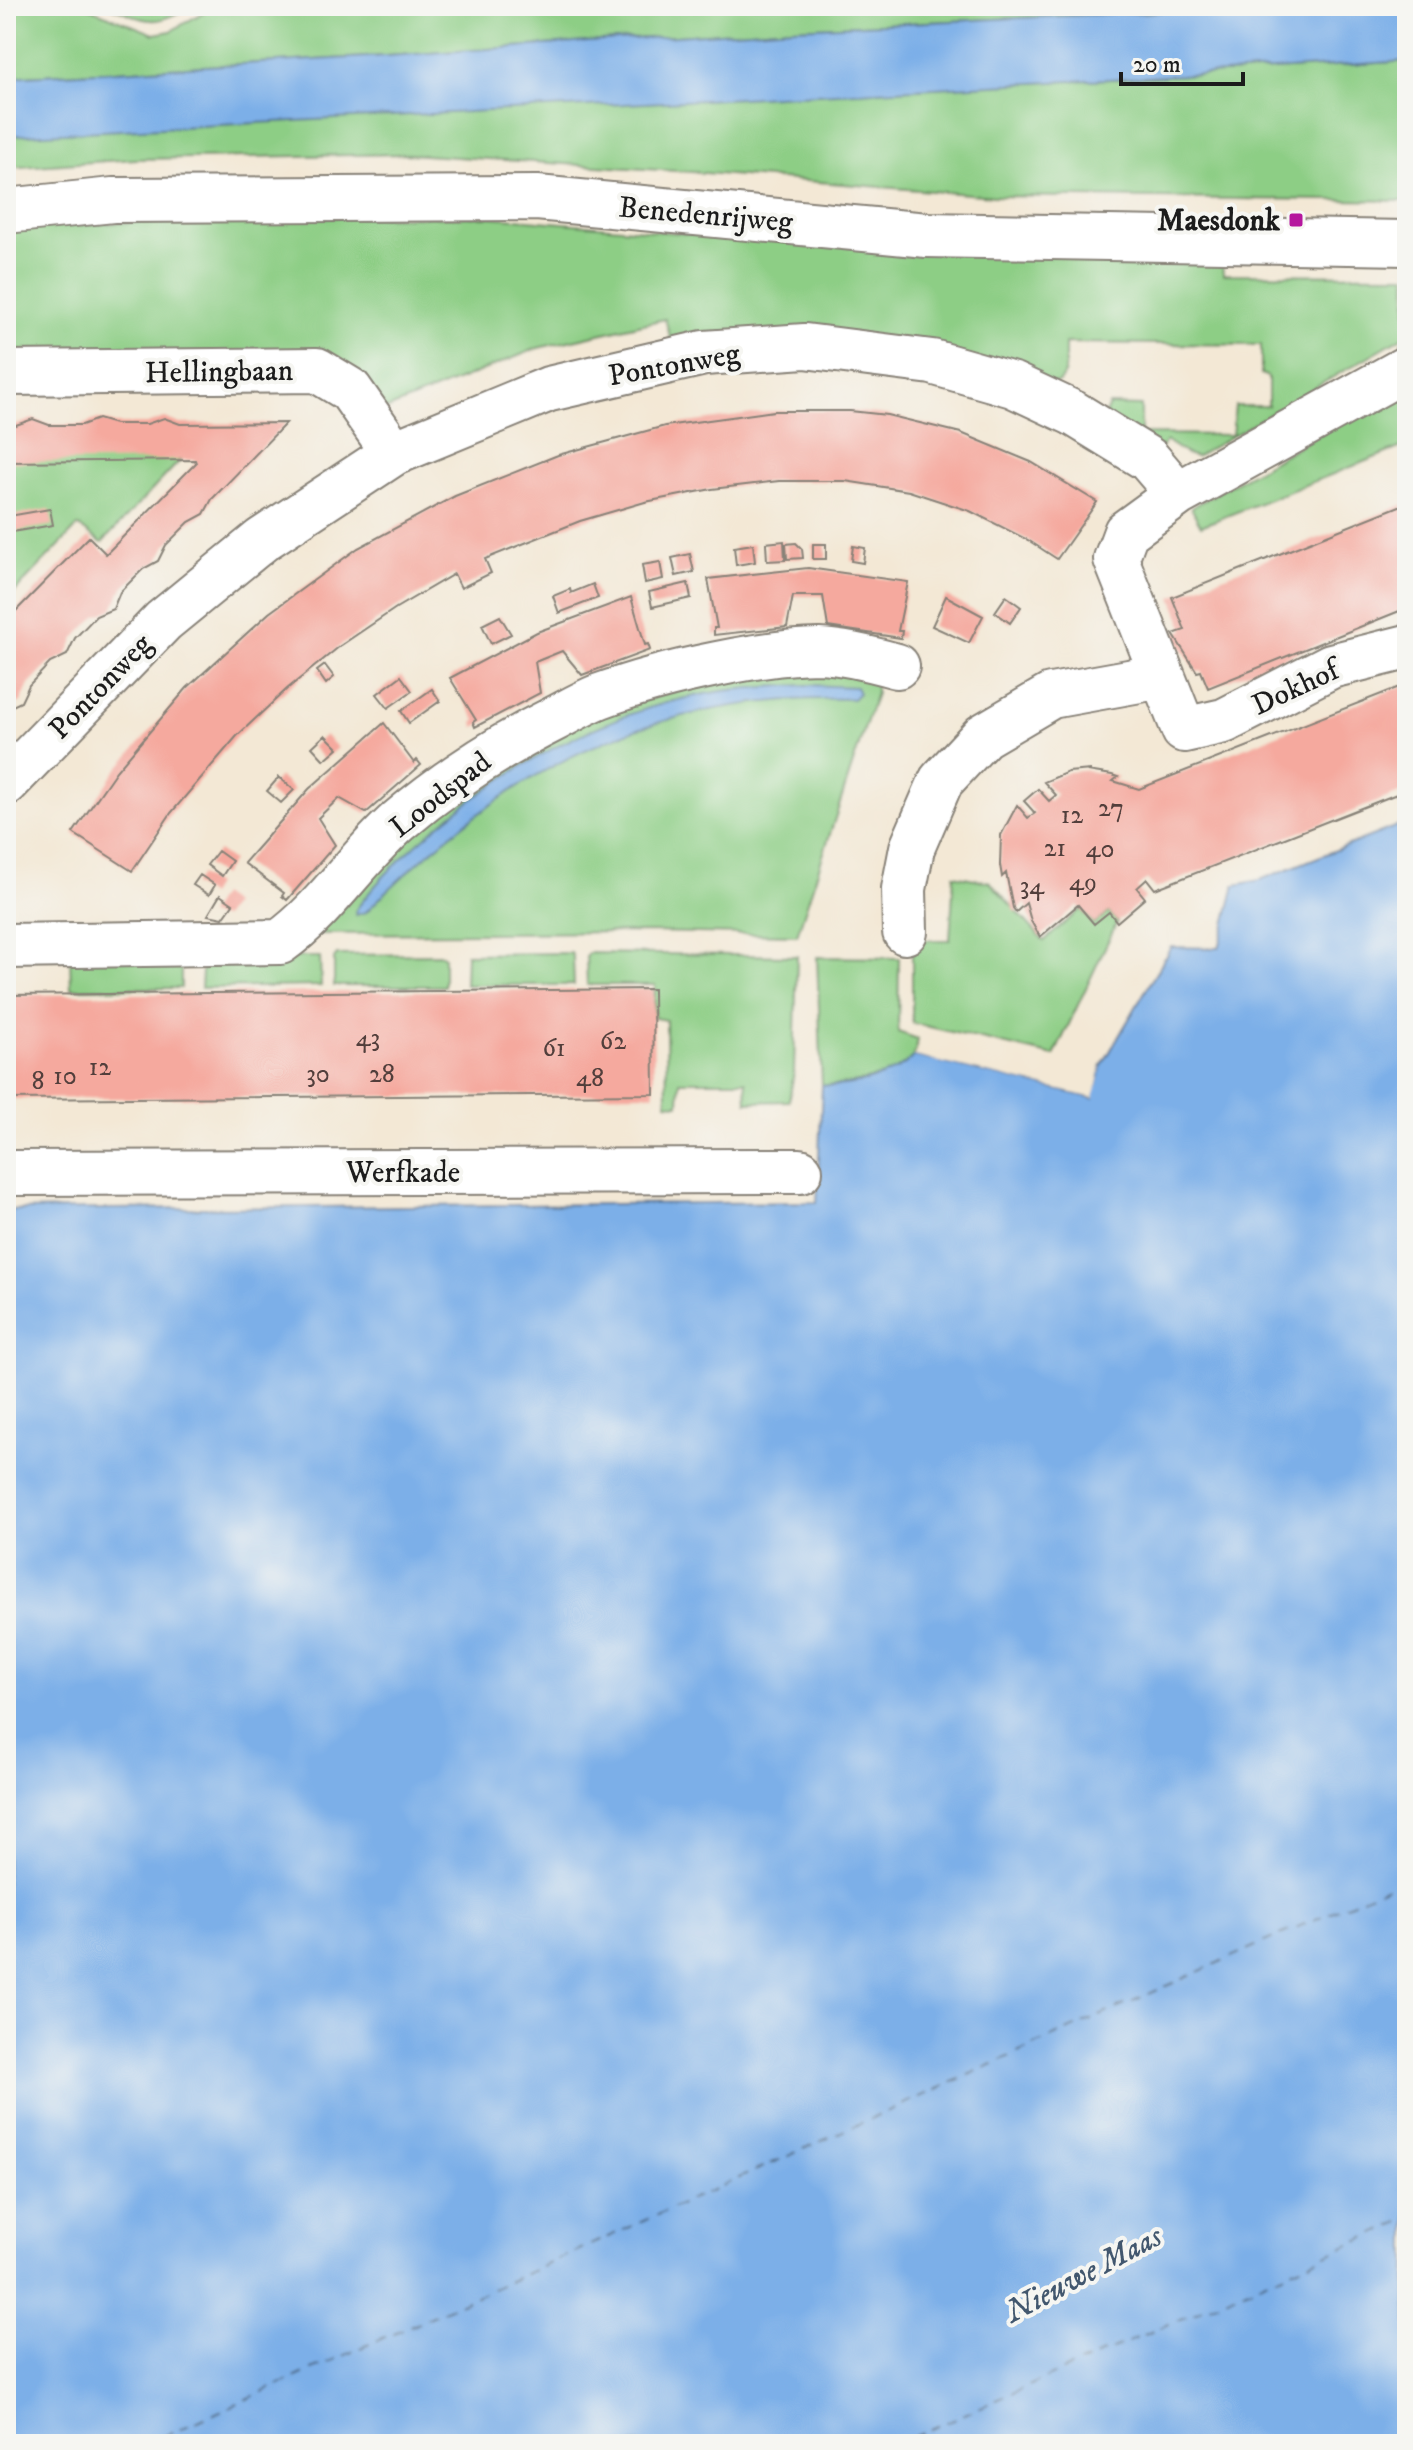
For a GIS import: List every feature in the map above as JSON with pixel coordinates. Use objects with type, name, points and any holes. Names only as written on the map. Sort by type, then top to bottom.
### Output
[{"type":"street","name":"Benedenrijweg","points":[[6,211],[113,200],[537,198],[927,235],[1407,243]]},
{"type":"street","name":"Pontonweg","points":[[6,783],[163,621],[262,540],[394,453],[549,389],[704,353],[805,346],[932,362],[1013,385],[1073,413],[1148,459],[1178,494]]},
{"type":"street","points":[[905,932],[904,889],[912,848],[941,781],[983,736],[1051,696],[1162,676],[1116,559],[1126,532],[1178,494],[1407,368]]},
{"type":"street","name":"Hellingbaan","points":[[6,373],[317,370],[350,390],[394,453]]},
{"type":"street","name":"Dokhof","points":[[1162,676],[1184,730],[1224,721],[1331,666],[1407,647]]},
{"type":"street","name":"Loodspad","points":[[6,946],[280,942],[303,926],[342,879],[398,822],[447,783],[503,746],[597,697],[672,673],[787,652],[822,651],[897,666]]},
{"type":"street","name":"Werfkade","points":[[6,1173],[800,1171]]},
{"type":"green space","points":[[6,6],[84,6],[154,34],[171,31],[214,6],[1291,6],[793,28],[386,56],[6,77]]},
{"type":"green space","points":[[110,6],[191,6],[168,18],[151,20]]},
{"type":"green space","points":[[1407,61],[1407,201],[994,196],[408,154],[136,159],[6,168],[6,136]]},
{"type":"green space","points":[[246,217],[493,217],[691,234],[1222,260],[1223,274],[1407,275],[1407,334],[1196,457],[1166,441],[1159,451],[1105,414],[1109,405],[1141,406],[1141,434],[1232,435],[1235,406],[1268,406],[1268,377],[1261,374],[1261,345],[1065,343],[1065,373],[1059,382],[1050,385],[673,346],[665,319],[538,348],[385,410],[362,383],[6,355],[6,228]]},
{"type":"green space","points":[[1407,384],[1407,445],[1201,526],[1191,508]]},
{"type":"green space","points":[[189,451],[102,543],[78,526],[6,601],[6,456]]},
{"type":"green space","points":[[773,660],[876,680],[876,693],[797,935],[644,932],[310,934],[388,847],[558,728]]},
{"type":"green space","points":[[954,875],[990,882],[1044,941],[1081,909],[1094,924],[1109,912],[1117,922],[1054,1056],[912,1023],[912,940],[950,940]]},
{"type":"green space","points":[[571,953],[574,985],[465,985],[466,954]]},
{"type":"green space","points":[[588,953],[797,956],[794,1072],[789,1101],[747,1102],[746,1081],[680,1081],[679,1104],[667,1103],[666,1020],[654,1018],[655,985],[587,985]]},
{"type":"green space","points":[[441,954],[444,957],[444,986],[334,986],[334,959],[337,955]]},
{"type":"green space","points":[[203,957],[320,957],[321,986],[201,988]]},
{"type":"green space","points":[[817,957],[899,958],[898,1032],[918,1039],[914,1055],[906,1064],[870,1079],[822,1085]]},
{"type":"green space","points":[[70,958],[181,959],[181,988],[71,989]]},
{"type":"water","points":[[1291,6],[1407,6],[1407,61],[6,136],[6,77],[386,56],[793,28]]},
{"type":"water","points":[[808,685],[856,687],[859,693],[853,699],[779,701],[711,710],[646,726],[586,750],[528,780],[473,818],[419,862],[366,912],[356,915],[355,911],[386,874],[445,820],[508,775],[575,737],[647,708],[685,698],[734,690]]},
{"type":"water","name":"Nieuwe Maas","points":[[1407,822],[1407,2444],[6,2444],[6,1210],[817,1202],[822,1085],[846,1085],[871,1080],[895,1070],[914,1056],[1093,1098],[1101,1067],[1171,947],[1219,948],[1235,885],[1260,880]]},
{"type":"pier","points":[[915,1052],[1091,1093],[1097,1066],[1101,1067],[1094,1098],[914,1056]]},
{"type":"building","points":[[774,411],[850,411],[887,415],[961,433],[1031,462],[1097,502],[1057,559],[1028,540],[970,511],[909,491],[845,481],[779,481],[712,489],[645,502],[580,521],[485,559],[491,573],[461,588],[454,574],[340,646],[287,689],[237,736],[171,813],[132,871],[73,833],[116,771],[187,688],[269,613],[358,548],[455,496],[558,455],[665,426]]},
{"type":"building","points":[[164,418],[180,424],[286,423],[212,499],[204,514],[189,522],[166,545],[158,561],[143,569],[120,592],[113,609],[96,616],[75,638],[67,655],[50,663],[29,685],[21,702],[6,709],[6,621],[89,537],[106,554],[196,463],[195,460],[6,462],[6,425],[33,419],[49,425],[82,425],[98,419],[115,424],[147,424]]},
{"type":"building","points":[[1407,503],[1407,608],[1208,688],[1201,671],[1197,672],[1173,634],[1185,630],[1172,597]]},
{"type":"building","points":[[50,509],[53,525],[12,532],[9,516]]},
{"type":"building","points":[[784,541],[785,560],[767,561],[766,543]]},
{"type":"building","points":[[796,543],[802,549],[803,558],[787,559],[786,544]]},
{"type":"building","points":[[753,544],[755,562],[736,565],[734,547]]},
{"type":"building","points":[[813,544],[826,544],[826,559],[813,559]]},
{"type":"building","points":[[853,546],[865,548],[863,563],[851,561]]},
{"type":"building","points":[[690,554],[694,572],[676,576],[672,558]]},
{"type":"building","points":[[660,562],[663,579],[645,583],[642,565]]},
{"type":"building","points":[[808,568],[908,582],[898,631],[902,631],[901,638],[828,627],[823,596],[793,596],[787,627],[714,635],[714,628],[717,628],[708,579]]},
{"type":"building","points":[[688,583],[691,598],[652,607],[649,592]]},
{"type":"building","points":[[593,584],[598,598],[559,613],[553,596]]},
{"type":"building","points":[[946,596],[983,616],[969,643],[932,626]]},
{"type":"building","points":[[1006,596],[1021,607],[1010,623],[995,612]]},
{"type":"building","points":[[631,597],[645,645],[648,644],[650,650],[582,675],[562,651],[535,662],[540,693],[475,727],[473,722],[476,720],[450,678],[537,632]]},
{"type":"building","points":[[500,616],[511,634],[491,644],[482,625]]},
{"type":"building","points":[[325,665],[334,677],[326,684],[317,671]]},
{"type":"building","points":[[401,676],[412,691],[388,708],[377,694]]},
{"type":"building","points":[[1407,684],[1407,790],[1155,889],[1147,879],[1137,888],[1145,898],[1117,922],[1109,912],[1094,924],[1078,905],[1040,937],[1026,903],[1016,912],[1013,908],[1006,873],[1002,877],[1000,865],[1001,835],[1017,805],[1028,818],[1035,813],[1024,801],[1038,789],[1049,801],[1056,795],[1044,782],[1068,772],[1091,770],[1088,771],[1118,777],[1113,781],[1139,789]]},
{"type":"building","points":[[432,689],[440,701],[409,723],[401,711]]},
{"type":"building","points":[[384,723],[414,763],[417,760],[421,765],[366,813],[339,798],[318,818],[335,845],[287,900],[282,896],[284,893],[244,863],[309,789]]},
{"type":"building","points":[[325,735],[338,748],[324,760],[312,747]]},
{"type":"building","points":[[279,777],[294,790],[281,803],[267,791]]},
{"type":"building","points":[[218,851],[232,861],[222,876],[207,865]]},
{"type":"building","points":[[200,875],[215,885],[209,895],[193,885]]},
{"type":"building","points":[[220,895],[233,904],[223,918],[208,915]]},
{"type":"building","points":[[653,989],[654,1094],[6,1099],[6,995]]},
{"type":"ferry route","points":[[147,2444],[1407,1878]]},
{"type":"ferry route","points":[[897,2444],[1407,2219]]},
{"type":"place","name":"Maesdonk","points":[[1296,220]]}]
